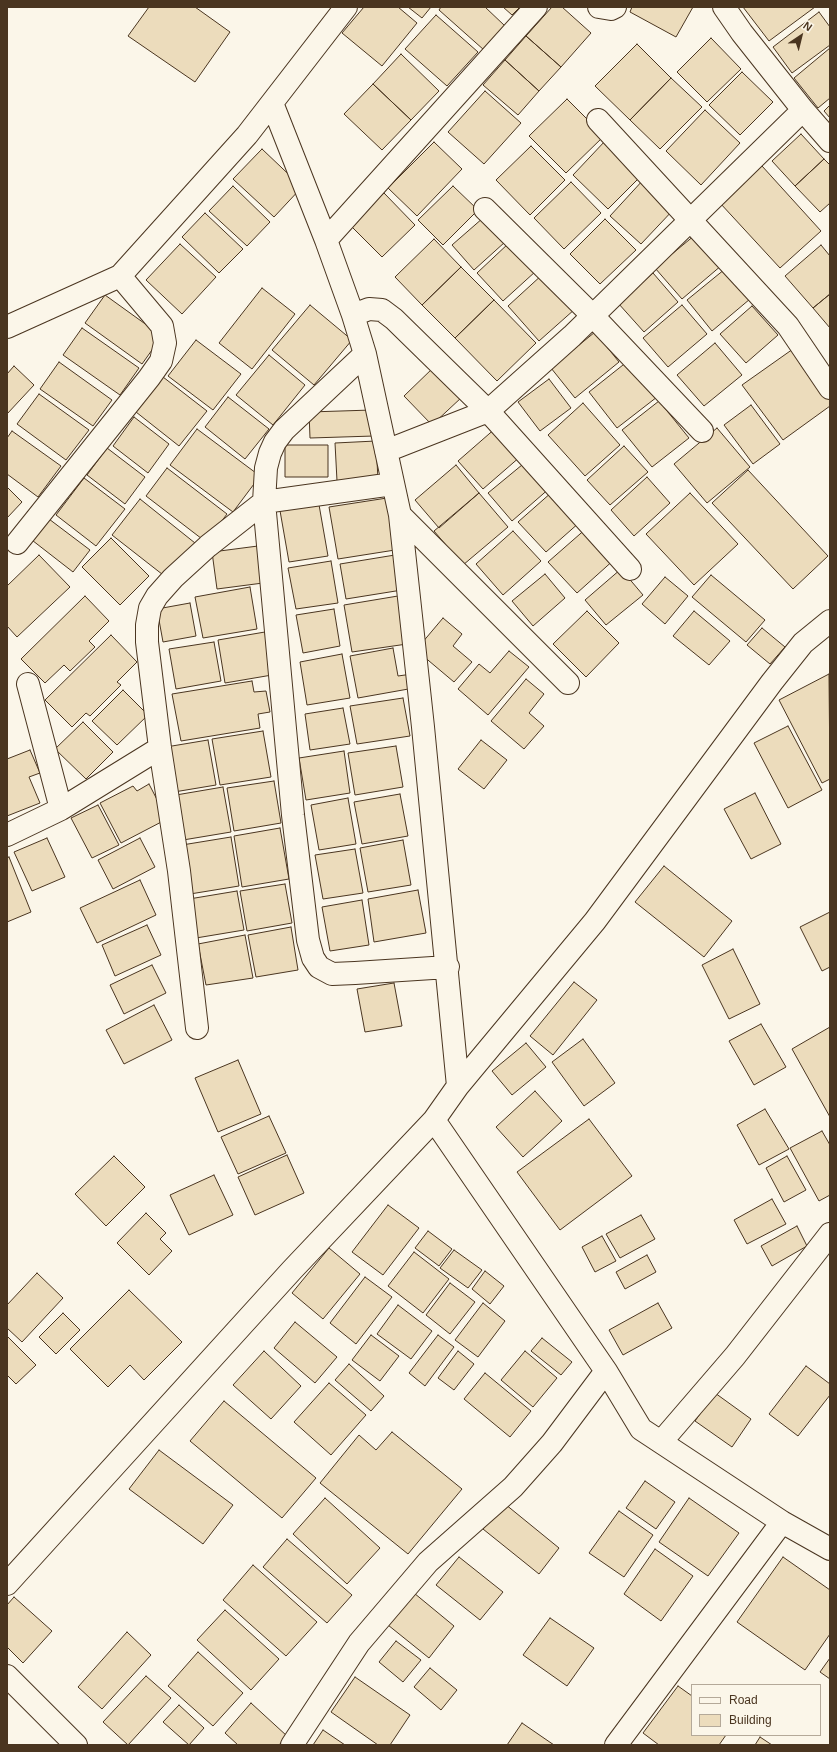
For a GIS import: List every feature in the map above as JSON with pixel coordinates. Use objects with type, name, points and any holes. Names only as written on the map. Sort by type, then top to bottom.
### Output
[{"type":"street","points":[[7,327],[120,276],[247,135],[346,7]]},
{"type":"street","points":[[326,240],[536,7]]},
{"type":"street","points":[[599,7],[612,9],[615,7]]},
{"type":"street","points":[[724,7],[742,33],[803,110],[830,141]]},
{"type":"street","points":[[272,103],[326,240],[353,315],[365,354],[400,515],[424,727],[448,967],[458,1086]]},
{"type":"street","points":[[386,451],[488,411],[592,316],[803,110]]},
{"type":"street","points":[[598,120],[788,326],[830,388]]},
{"type":"street","points":[[485,209],[592,316],[702,431]]},
{"type":"street","points":[[17,543],[161,361],[165,343],[162,326],[120,276]]},
{"type":"street","points":[[353,315],[369,309],[382,310],[394,319],[488,411],[630,569]]},
{"type":"street","points":[[365,354],[284,430],[275,442],[266,468],[264,502],[293,815],[308,940],[313,958],[319,967],[332,974],[448,967]]},
{"type":"street","points":[[197,1028],[179,871],[160,748],[147,642],[147,625],[150,608],[156,596],[173,578],[208,546],[264,502],[393,484]]},
{"type":"street","points":[[400,515],[568,683]]},
{"type":"street","points":[[7,1584],[292,1270],[434,1120],[458,1086],[595,921],[772,682],[803,643],[830,622]]},
{"type":"street","points":[[28,684],[62,809]]},
{"type":"street","points":[[7,835],[62,809],[160,748]]},
{"type":"street","points":[[434,1120],[606,1371],[641,1429],[782,1522],[830,1549]]},
{"type":"street","points":[[662,1442],[736,1356],[830,1234]]},
{"type":"street","points":[[292,1745],[358,1643],[428,1562],[513,1486],[552,1443],[606,1371]]},
{"type":"street","points":[[616,1745],[782,1522]]},
{"type":"street","points":[[7,1676],[76,1745]]},
{"type":"building","points":[[149,7],[195,7],[230,32],[195,82],[128,36]]},
{"type":"building","points":[[364,7],[398,7],[417,23],[382,66],[342,33]]},
{"type":"building","points":[[408,7],[431,7],[422,18]]},
{"type":"building","points":[[441,7],[485,7],[505,26],[484,50],[439,10]]},
{"type":"building","points":[[503,7],[520,7],[512,15]]},
{"type":"building","points":[[552,7],[562,7],[591,33],[561,67],[526,36]]},
{"type":"building","points":[[632,7],[693,7],[676,37],[630,12]]},
{"type":"building","points":[[743,7],[815,7],[769,41]]},
{"type":"building","points":[[819,12],[830,27],[830,45],[792,73],[773,47]]},
{"type":"building","points":[[436,15],[478,52],[447,86],[405,49]]},
{"type":"building","points":[[526,36],[561,67],[539,91],[505,60]]},
{"type":"building","points":[[711,38],[741,69],[707,102],[677,72]]},
{"type":"building","points":[[637,44],[671,78],[630,120],[595,86]]},
{"type":"building","points":[[830,48],[830,98],[818,108],[794,78]]},
{"type":"building","points":[[401,54],[439,91],[411,120],[373,84]]},
{"type":"building","points":[[505,60],[539,91],[518,115],[483,85]]},
{"type":"building","points":[[742,72],[773,102],[740,135],[709,105]]},
{"type":"building","points":[[671,78],[702,107],[660,149],[630,120]]},
{"type":"building","points":[[373,84],[411,120],[382,150],[344,114]]},
{"type":"building","points":[[485,91],[521,123],[484,164],[448,132]]},
{"type":"building","points":[[567,99],[604,136],[566,173],[529,136]]},
{"type":"building","points":[[830,105],[830,118],[824,111]]},
{"type":"building","points":[[705,110],[740,143],[701,185],[666,151]]},
{"type":"building","points":[[801,134],[824,159],[795,186],[772,161]]},
{"type":"building","points":[[606,140],[642,175],[608,209],[573,175]]},
{"type":"building","points":[[434,142],[462,169],[417,216],[388,188]]},
{"type":"building","points":[[531,146],[565,180],[530,215],[496,180]]},
{"type":"building","points":[[262,149],[302,187],[274,217],[233,179]]},
{"type":"building","points":[[824,159],[830,165],[830,203],[820,212],[795,186]]},
{"type":"building","points":[[762,166],[821,231],[780,268],[720,203]]},
{"type":"building","points":[[644,179],[675,208],[641,244],[610,216]]},
{"type":"building","points":[[571,182],[601,213],[564,249],[534,218]]},
{"type":"building","points":[[233,186],[270,222],[247,246],[209,211]]},
{"type":"building","points":[[453,186],[478,210],[443,245],[418,220]]},
{"type":"building","points":[[384,193],[415,225],[382,257],[351,226]]},
{"type":"building","points":[[205,213],[243,249],[219,273],[182,237]]},
{"type":"building","points":[[483,218],[505,242],[474,270],[452,245]]},
{"type":"building","points":[[605,219],[636,250],[600,284],[570,254]]},
{"type":"building","points":[[695,235],[722,265],[682,299],[655,268]]},
{"type":"building","points":[[434,239],[461,267],[422,305],[395,277]]},
{"type":"building","points":[[509,243],[536,271],[503,301],[477,273]]},
{"type":"building","points":[[180,244],[216,277],[182,314],[146,280]]},
{"type":"building","points":[[821,245],[830,256],[830,294],[813,308],[785,276]]},
{"type":"building","points":[[461,267],[494,300],[455,338],[422,305]]},
{"type":"building","points":[[725,269],[750,299],[712,331],[687,300]]},
{"type":"building","points":[[653,273],[678,302],[644,332],[618,303]]},
{"type":"building","points":[[543,274],[575,309],[539,341],[508,306]]},
{"type":"building","points":[[262,288],[295,314],[252,369],[219,343]]},
{"type":"building","points":[[830,294],[830,328],[813,308]]},
{"type":"building","points":[[105,295],[162,336],[142,364],[85,323]]},
{"type":"building","points":[[494,300],[536,343],[497,381],[455,338]]},
{"type":"building","points":[[310,305],[352,340],[314,385],[272,350]]},
{"type":"building","points":[[682,305],[707,334],[668,367],[643,338]]},
{"type":"building","points":[[752,306],[778,335],[746,363],[720,334]]},
{"type":"building","points":[[82,328],[139,368],[120,395],[63,355]]},
{"type":"building","points":[[595,332],[619,362],[575,398],[551,368]]},
{"type":"building","points":[[196,340],[241,374],[213,410],[168,376]]},
{"type":"building","points":[[715,343],[742,375],[704,406],[677,375]]},
{"type":"building","points":[[793,349],[830,399],[830,406],[783,440],[742,385]]},
{"type":"building","points":[[269,355],[305,385],[273,425],[236,395]]},
{"type":"building","points":[[628,361],[657,397],[617,428],[589,392]]},
{"type":"building","points":[[59,362],[112,400],[93,426],[40,389]]},
{"type":"building","points":[[14,366],[34,385],[7,414],[7,374]]},
{"type":"building","points":[[434,367],[462,397],[432,425],[404,396]]},
{"type":"building","points":[[163,377],[207,411],[179,446],[136,412]]},
{"type":"building","points":[[549,379],[571,408],[540,431],[518,402]]},
{"type":"building","points":[[39,394],[89,430],[66,460],[17,424]]},
{"type":"building","points":[[228,397],[269,429],[245,459],[205,427]]},
{"type":"building","points":[[659,401],[689,438],[652,467],[622,430]]},
{"type":"building","points":[[583,403],[620,445],[585,476],[548,435]]},
{"type":"building","points":[[751,405],[780,444],[753,464],[724,425]]},
{"type":"building","points":[[372,410],[374,436],[310,438],[309,412]]},
{"type":"building","points":[[134,417],[169,444],[148,473],[113,446]]},
{"type":"building","points":[[497,427],[521,456],[483,489],[458,461]]},
{"type":"building","points":[[717,428],[750,467],[707,503],[674,464]]},
{"type":"building","points":[[197,429],[260,476],[233,512],[170,465]]},
{"type":"building","points":[[12,431],[61,466],[38,497],[7,474],[7,438]]},
{"type":"building","points":[[376,441],[378,480],[337,481],[335,443]]},
{"type":"building","points":[[285,445],[328,445],[328,477],[285,477]]},
{"type":"building","points":[[624,446],[648,472],[610,505],[587,480]]},
{"type":"building","points":[[107,448],[145,477],[125,504],[87,475]]},
{"type":"building","points":[[528,460],[551,487],[512,521],[488,493]]},
{"type":"building","points":[[456,465],[479,493],[439,528],[415,500]]},
{"type":"building","points":[[167,468],[227,514],[206,542],[146,496]]},
{"type":"building","points":[[748,470],[828,556],[793,589],[712,503]]},
{"type":"building","points":[[647,477],[670,503],[634,536],[611,510]]},
{"type":"building","points":[[84,478],[125,509],[96,546],[56,515]]},
{"type":"building","points":[[7,487],[22,502],[7,518]]},
{"type":"building","points":[[552,492],[580,522],[546,552],[518,522]]},
{"type":"building","points":[[479,493],[508,527],[463,565],[434,531]]},
{"type":"building","points":[[690,493],[738,544],[694,585],[646,534]]},
{"type":"building","points":[[387,498],[395,550],[338,559],[329,507]]},
{"type":"building","points":[[140,499],[195,543],[167,578],[112,535]]},
{"type":"building","points":[[318,499],[328,556],[289,562],[279,505]]},
{"type":"building","points":[[45,516],[90,550],[73,572],[28,537]]},
{"type":"building","points":[[588,527],[616,558],[577,593],[548,562]]},
{"type":"building","points":[[513,531],[541,561],[503,595],[476,564]]},
{"type":"building","points":[[111,538],[149,576],[120,605],[82,567]]},
{"type":"building","points":[[258,546],[263,583],[217,589],[212,552]]},
{"type":"building","points":[[39,555],[70,587],[17,637],[7,626],[7,586]]},
{"type":"building","points":[[395,555],[402,590],[346,599],[340,564]]},
{"type":"building","points":[[331,561],[338,603],[296,609],[288,568]]},
{"type":"building","points":[[621,569],[643,595],[606,625],[585,600]]},
{"type":"building","points":[[545,574],[565,598],[533,626],[512,601]]},
{"type":"building","points":[[711,575],[765,620],[746,642],[692,597]]},
{"type":"building","points":[[665,577],[688,596],[665,624],[642,604]]},
{"type":"building","points":[[250,587],[257,629],[203,638],[195,597]]},
{"type":"building","points":[[85,596],[109,621],[89,641],[95,647],[70,671],[64,665],[45,683],[21,659]]},
{"type":"building","points":[[398,596],[407,644],[352,652],[344,605]]},
{"type":"building","points":[[190,603],[196,636],[163,642],[157,609]]},
{"type":"building","points":[[334,609],[340,646],[303,653],[296,615]]},
{"type":"building","points":[[587,611],[619,643],[586,677],[553,644]]},
{"type":"building","points":[[694,611],[730,641],[709,665],[673,636]]},
{"type":"building","points":[[443,618],[462,634],[453,646],[472,662],[454,682],[416,650]]},
{"type":"building","points":[[762,628],[785,647],[770,664],[747,645]]},
{"type":"building","points":[[265,632],[272,675],[225,683],[218,640]]},
{"type":"building","points":[[111,635],[137,662],[117,682],[121,685],[90,716],[86,713],[72,727],[45,700]]},
{"type":"building","points":[[214,642],[221,681],[176,689],[169,649]]},
{"type":"building","points":[[393,648],[398,676],[412,674],[414,688],[358,698],[350,656]]},
{"type":"building","points":[[509,651],[529,667],[488,715],[458,689],[479,664],[490,673]]},
{"type":"building","points":[[342,654],[350,698],[307,705],[300,662]]},
{"type":"building","points":[[829,674],[830,779],[822,783],[779,700]]},
{"type":"building","points":[[526,679],[544,694],[529,713],[544,726],[524,749],[491,721]]},
{"type":"building","points":[[252,681],[254,692],[266,691],[270,712],[258,714],[260,728],[181,741],[172,694]]},
{"type":"building","points":[[123,690],[148,715],[117,745],[92,721]]},
{"type":"building","points":[[403,698],[410,736],[357,744],[350,706]]},
{"type":"building","points":[[343,708],[350,744],[310,750],[305,714]]},
{"type":"building","points":[[83,722],[113,752],[86,779],[55,749]]},
{"type":"building","points":[[788,726],[822,790],[788,808],[754,743]]},
{"type":"building","points":[[263,731],[271,777],[220,785],[212,739]]},
{"type":"building","points":[[208,740],[216,785],[174,792],[166,747]]},
{"type":"building","points":[[481,740],[507,760],[484,789],[458,769]]},
{"type":"building","points":[[396,746],[403,787],[355,795],[348,753]]},
{"type":"building","points":[[30,750],[40,773],[29,777],[40,803],[7,816],[7,759]]},
{"type":"building","points":[[344,751],[350,793],[306,800],[299,758]]},
{"type":"building","points":[[274,781],[281,823],[234,831],[227,788]]},
{"type":"building","points":[[149,784],[167,819],[121,843],[100,803],[133,786],[137,791]]},
{"type":"building","points":[[223,787],[231,832],[183,840],[176,795]]},
{"type":"building","points":[[755,793],[781,844],[751,859],[724,809]]},
{"type":"building","points":[[400,794],[408,836],[362,844],[354,802]]},
{"type":"building","points":[[348,798],[356,844],[319,850],[311,805]]},
{"type":"building","points":[[98,805],[119,845],[92,858],[71,818]]},
{"type":"building","points":[[280,828],[289,879],[242,887],[234,836]]},
{"type":"building","points":[[231,837],[239,886],[190,894],[182,845]]},
{"type":"building","points":[[47,838],[65,877],[32,891],[14,852]]},
{"type":"building","points":[[140,838],[155,867],[113,889],[98,860]]},
{"type":"building","points":[[403,840],[411,885],[368,892],[360,848]]},
{"type":"building","points":[[355,849],[363,893],[323,899],[315,855]]},
{"type":"building","points":[[9,857],[31,912],[7,922],[7,858]]},
{"type":"building","points":[[664,866],[732,921],[704,957],[635,902]]},
{"type":"building","points":[[140,880],[156,915],[97,943],[80,908]]},
{"type":"building","points":[[285,884],[292,923],[247,931],[240,891]]},
{"type":"building","points":[[418,890],[426,933],[374,942],[368,899]]},
{"type":"building","points":[[237,891],[244,930],[196,938],[189,899]]},
{"type":"building","points":[[362,900],[369,945],[330,951],[322,907]]},
{"type":"building","points":[[830,912],[830,967],[822,971],[800,927]]},
{"type":"building","points":[[147,925],[161,955],[115,976],[102,945]]},
{"type":"building","points":[[291,927],[298,970],[256,977],[248,935]]},
{"type":"building","points":[[245,935],[253,978],[206,985],[198,944]]},
{"type":"building","points":[[733,949],[760,1004],[729,1019],[702,965]]},
{"type":"building","points":[[152,965],[166,993],[124,1014],[110,985]]},
{"type":"building","points":[[574,982],[597,1000],[553,1055],[530,1036]]},
{"type":"building","points":[[394,983],[402,1026],[365,1032],[357,989]]},
{"type":"building","points":[[154,1005],[172,1040],[124,1064],[106,1030]]},
{"type":"building","points":[[761,1024],[786,1067],[754,1085],[729,1041]]},
{"type":"building","points":[[830,1027],[830,1117],[792,1049]]},
{"type":"building","points":[[583,1039],[615,1083],[584,1106],[552,1062]]},
{"type":"building","points":[[526,1043],[546,1067],[512,1095],[492,1071]]},
{"type":"building","points":[[238,1060],[261,1114],[218,1132],[195,1078]]},
{"type":"building","points":[[535,1091],[562,1121],[523,1157],[496,1127]]},
{"type":"building","points":[[765,1109],[789,1149],[759,1165],[737,1125]]},
{"type":"building","points":[[269,1116],[286,1153],[238,1174],[221,1137]]},
{"type":"building","points":[[589,1119],[632,1176],[560,1230],[517,1172]]},
{"type":"building","points":[[822,1131],[830,1145],[830,1195],[819,1201],[790,1148]]},
{"type":"building","points":[[287,1155],[304,1193],[255,1215],[238,1177]]},
{"type":"building","points":[[114,1156],[145,1187],[106,1226],[75,1194]]},
{"type":"building","points":[[787,1156],[806,1190],[784,1202],[766,1168]]},
{"type":"building","points":[[214,1175],[233,1215],[189,1235],[170,1195]]},
{"type":"building","points":[[772,1199],[786,1224],[747,1244],[734,1220]]},
{"type":"building","points":[[388,1205],[419,1228],[383,1275],[352,1252]]},
{"type":"building","points":[[146,1213],[166,1233],[160,1239],[172,1251],[149,1275],[117,1243]]},
{"type":"building","points":[[641,1215],[655,1239],[620,1258],[606,1234]]},
{"type":"building","points":[[797,1226],[807,1246],[772,1266],[761,1246]]},
{"type":"building","points":[[428,1231],[452,1249],[439,1266],[415,1248]]},
{"type":"building","points":[[602,1236],[616,1261],[595,1272],[582,1247]]},
{"type":"building","points":[[329,1248],[360,1274],[323,1319],[292,1293]]},
{"type":"building","points":[[454,1250],[482,1270],[468,1288],[440,1268]]},
{"type":"building","points":[[414,1252],[449,1279],[423,1313],[388,1286]]},
{"type":"building","points":[[647,1255],[656,1272],[625,1289],[616,1272]]},
{"type":"building","points":[[485,1271],[504,1286],[490,1304],[472,1289]]},
{"type":"building","points":[[37,1273],[63,1298],[22,1342],[7,1328],[7,1305]]},
{"type":"building","points":[[365,1277],[392,1297],[356,1344],[330,1323]]},
{"type":"building","points":[[450,1283],[475,1302],[450,1334],[426,1315]]},
{"type":"building","points":[[129,1290],[182,1342],[144,1380],[130,1365],[108,1387],[70,1349]]},
{"type":"building","points":[[483,1303],[505,1321],[478,1357],[455,1340]]},
{"type":"building","points":[[658,1303],[672,1328],[623,1355],[609,1330]]},
{"type":"building","points":[[398,1305],[432,1331],[411,1359],[377,1334]]},
{"type":"building","points":[[63,1313],[80,1330],[56,1354],[39,1337]]},
{"type":"building","points":[[295,1322],[337,1357],[315,1383],[274,1348]]},
{"type":"building","points":[[371,1335],[399,1356],[380,1381],[352,1360]]},
{"type":"building","points":[[438,1335],[454,1347],[425,1386],[409,1373]]},
{"type":"building","points":[[7,1336],[36,1365],[16,1384],[7,1375]]},
{"type":"building","points":[[542,1338],[572,1362],[561,1375],[531,1351]]},
{"type":"building","points":[[264,1351],[301,1386],[271,1419],[233,1385]]},
{"type":"building","points":[[458,1351],[474,1364],[454,1390],[438,1378]]},
{"type":"building","points":[[525,1351],[557,1378],[533,1407],[501,1380]]},
{"type":"building","points":[[349,1364],[384,1396],[371,1411],[335,1380]]},
{"type":"building","points":[[806,1366],[830,1384],[830,1395],[798,1436],[769,1414]]},
{"type":"building","points":[[485,1373],[531,1411],[510,1437],[464,1399]]},
{"type":"building","points":[[329,1383],[366,1415],[331,1455],[294,1422]]},
{"type":"building","points":[[715,1393],[751,1419],[732,1447],[695,1421]]},
{"type":"building","points":[[224,1401],[316,1478],[282,1518],[190,1441]]},
{"type":"building","points":[[392,1432],[462,1489],[408,1554],[320,1483],[359,1435],[376,1450]]},
{"type":"building","points":[[159,1450],[233,1505],[203,1544],[129,1489]]},
{"type":"building","points":[[645,1481],[675,1502],[656,1529],[626,1508]]},
{"type":"building","points":[[325,1498],[380,1548],[347,1584],[293,1534]]},
{"type":"building","points":[[689,1498],[739,1533],[708,1576],[659,1542]]},
{"type":"building","points":[[505,1504],[559,1548],[539,1574],[483,1529]]},
{"type":"building","points":[[619,1511],[653,1535],[624,1577],[589,1553]]},
{"type":"building","points":[[287,1539],[352,1595],[327,1623],[263,1567]]},
{"type":"building","points":[[655,1549],[693,1576],[661,1621],[624,1594]]},
{"type":"building","points":[[459,1557],[503,1592],[480,1620],[436,1585]]},
{"type":"building","points":[[783,1557],[830,1590],[830,1634],[805,1670],[737,1622]]},
{"type":"building","points":[[253,1565],[317,1622],[286,1656],[223,1600]]},
{"type":"building","points":[[414,1593],[454,1626],[429,1658],[388,1625]]},
{"type":"building","points":[[14,1597],[52,1631],[23,1663],[7,1647],[7,1605]]},
{"type":"building","points":[[225,1610],[279,1659],[251,1690],[197,1640]]},
{"type":"building","points":[[550,1618],[594,1648],[567,1686],[523,1655]]},
{"type":"building","points":[[127,1632],[151,1655],[102,1709],[78,1687]]},
{"type":"building","points":[[396,1641],[421,1660],[403,1682],[379,1662]]},
{"type":"building","points":[[198,1652],[243,1693],[213,1726],[168,1686]]},
{"type":"building","points":[[830,1658],[830,1679],[820,1672]]},
{"type":"building","points":[[430,1668],[457,1690],[441,1710],[414,1687]]},
{"type":"building","points":[[146,1676],[171,1698],[128,1745],[103,1722]]},
{"type":"building","points":[[355,1677],[410,1715],[390,1745],[378,1745],[331,1712]]},
{"type":"building","points":[[678,1686],[691,1695],[691,1736],[725,1736],[719,1745],[659,1745],[643,1733]]},
{"type":"building","points":[[251,1703],[287,1736],[279,1745],[238,1745],[225,1733]]},
{"type":"building","points":[[179,1705],[204,1728],[189,1745],[163,1722]]},
{"type":"building","points":[[522,1723],[554,1745],[507,1745]]},
{"type":"building","points":[[323,1730],[345,1745],[313,1745]]},
{"type":"building","points":[[760,1737],[772,1745],[755,1745]]}]
